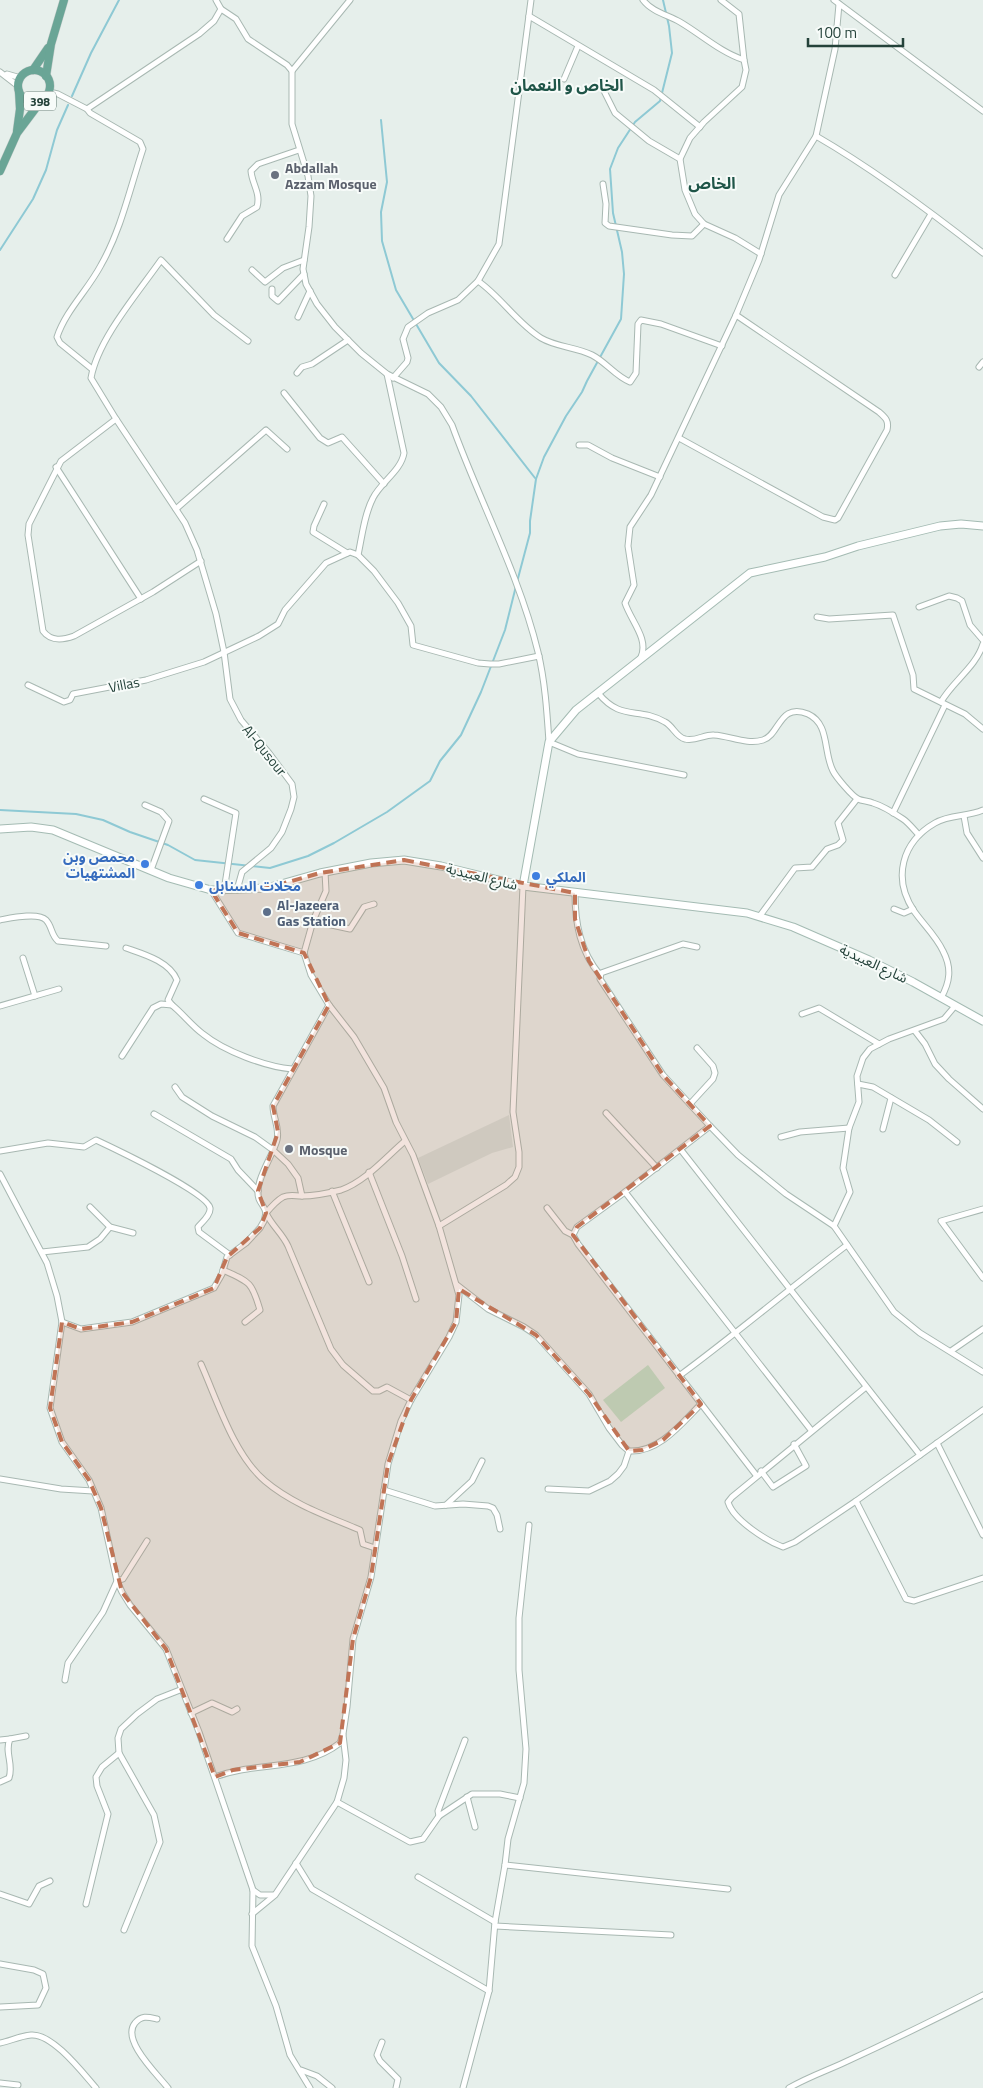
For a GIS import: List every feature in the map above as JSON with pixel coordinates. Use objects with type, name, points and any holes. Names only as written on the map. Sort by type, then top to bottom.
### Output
[{"type":"main road","name":"398","points":[[0,170],[17,133],[48,92],[50,85],[46,76],[51,44],[63,0]]},
{"type":"main road","name":"398","points":[[17,133],[21,78],[33,70],[51,44]]},
{"type":"main road","name":"398","points":[[33,70],[46,76]]},
{"type":"main road","name":"398","points":[[19,88],[25,99],[30,101],[41,100]]},
{"type":"main road","points":[[523,886],[549,742],[576,710],[750,573],[825,558],[858,546],[940,526],[961,524],[983,526]]},
{"type":"main road","name":"شارع العبيدية","points":[[0,829],[31,827],[53,830],[151,870],[212,890],[267,888],[325,872],[371,863],[404,860],[441,866],[523,886],[714,909],[759,917],[793,927],[869,960],[983,1021]]},
{"type":"street","points":[[216,0],[221,9],[236,18],[248,39],[284,62],[292,71]]},
{"type":"street","points":[[350,0],[292,71],[292,124],[308,176],[311,196],[304,260],[304,274],[310,291],[317,304],[348,340],[386,374],[428,394],[441,407],[452,425],[519,594],[539,656],[544,682],[549,742],[578,754],[684,775]]},
{"type":"street","points":[[393,378],[407,362],[408,358],[403,339],[408,327],[428,312],[458,300],[478,281],[499,244],[531,0]]},
{"type":"street","points":[[643,0],[648,6],[679,22],[730,55],[744,60]]},
{"type":"street","points":[[721,0],[739,14],[746,70],[742,87],[690,138],[680,159],[685,190],[696,214],[704,224],[735,238],[761,254]]},
{"type":"street","points":[[834,0],[983,112]]},
{"type":"street","points":[[641,659],[644,643],[625,603],[634,585],[628,537],[630,527],[645,507],[660,477],[736,315],[761,254],[779,195],[816,136],[835,49],[839,4]]},
{"type":"street","points":[[87,109],[199,34],[214,21],[221,9]]},
{"type":"street","points":[[529,16],[654,90],[700,127]]},
{"type":"street","points":[[564,79],[578,46]]},
{"type":"street","points":[[0,71],[21,78]]},
{"type":"street","points":[[0,71],[19,88]]},
{"type":"street","points":[[601,86],[615,113],[649,141],[680,159]]},
{"type":"street","points":[[48,92],[58,94],[87,109],[90,113],[140,142],[143,149],[109,250],[100,267],[62,322],[57,337],[60,343],[92,369],[106,339],[161,260],[214,315],[248,341]]},
{"type":"street","points":[[816,136],[838,149],[931,214],[983,254]]},
{"type":"street","points":[[227,239],[242,216],[257,207],[258,192],[251,171],[258,164],[300,150]]},
{"type":"street","points":[[603,184],[606,204],[605,223],[609,226],[692,236],[704,224]]},
{"type":"street","points":[[895,275],[931,214]]},
{"type":"street","points":[[252,270],[265,282],[283,268],[304,260]]},
{"type":"street","points":[[272,288],[272,296],[278,301],[304,274]]},
{"type":"street","points":[[478,281],[490,289],[509,310],[540,338],[593,356],[623,379],[630,382],[636,373],[638,324],[641,320],[661,324],[722,346]]},
{"type":"street","points":[[298,317],[310,291]]},
{"type":"street","points":[[679,438],[824,517],[835,520],[838,518],[887,430],[886,418],[879,412],[736,315]]},
{"type":"street","points":[[297,373],[302,367],[312,364],[348,340]]},
{"type":"street","name":"Al-Qusour","points":[[92,369],[91,378],[185,523],[201,562],[216,614],[224,652],[230,698],[241,720],[286,774],[292,784],[294,797],[282,832],[271,848],[242,872],[237,890]]},
{"type":"street","points":[[358,555],[368,510],[373,497],[400,463],[404,453],[386,374]]},
{"type":"street","points":[[284,393],[320,438],[328,443],[342,437],[384,484]]},
{"type":"street","points":[[116,419],[66,455],[56,467],[32,517],[28,530],[43,631],[50,638],[64,640],[141,599],[201,562]]},
{"type":"street","points":[[176,509],[266,430],[287,449]]},
{"type":"street","points":[[579,445],[588,446],[612,458],[660,477]]},
{"type":"street","points":[[56,467],[141,599]]},
{"type":"street","points":[[324,504],[313,532],[347,553]]},
{"type":"street","points":[[224,652],[259,636],[278,624],[285,610],[326,563],[350,552],[358,555],[374,571],[398,603],[411,626],[413,645],[478,663],[499,664],[539,656]]},
{"type":"street","points":[[893,813],[943,704],[956,680],[971,665],[983,642],[970,625],[962,601],[957,598],[949,596],[919,607]]},
{"type":"street","points":[[816,617],[829,619],[893,615],[913,675],[914,689],[965,714],[983,729]]},
{"type":"street","name":"Villas","points":[[28,685],[64,702],[70,700],[73,694],[146,680],[204,662],[224,652]]},
{"type":"street","points":[[598,693],[616,710],[657,718],[666,722],[681,738],[687,740],[708,735],[764,740],[770,735],[780,720],[788,714],[797,712],[808,715],[818,721],[823,729],[826,749],[833,771],[857,798],[873,803],[905,820],[919,835]]},
{"type":"street","points":[[759,917],[794,868],[812,867],[827,849],[838,845],[843,840],[838,823],[857,798]]},
{"type":"street","points":[[204,799],[236,813],[224,891]]},
{"type":"street","points":[[145,805],[161,812],[170,821],[151,870]]},
{"type":"street","points":[[941,998],[949,983],[949,971],[944,951],[913,909],[903,882],[903,860],[914,839],[937,822],[983,810]]},
{"type":"street","points":[[964,816],[967,833],[972,844],[983,858]]},
{"type":"street","points":[[215,1777],[233,1770],[300,1762],[340,1743],[343,1734],[353,1639],[369,1584],[391,1455],[401,1421],[410,1400],[449,1337],[456,1322],[459,1308],[457,1285],[439,1226],[413,1155],[396,1122],[384,1088],[354,1037],[329,1005],[311,975],[304,954],[312,921],[326,891],[325,872]]},
{"type":"street","points":[[439,1226],[506,1185],[516,1177],[520,1167],[513,1112],[523,886]]},
{"type":"street","points":[[212,890],[238,933],[304,954]]},
{"type":"street","points":[[575,893],[575,919],[589,962],[600,975],[602,984],[663,1075],[738,1155],[786,1194],[834,1226],[894,1312],[920,1333],[983,1372]]},
{"type":"street","points":[[312,921],[350,929],[364,907],[374,904]]},
{"type":"street","points":[[894,909],[904,913],[913,909]]},
{"type":"street","points":[[0,920],[23,916],[42,917],[46,920],[54,938],[58,941],[106,946]]},
{"type":"street","points":[[600,975],[604,971],[683,944],[697,947]]},
{"type":"street","points":[[126,948],[155,958],[175,974],[177,980],[168,1000],[201,1033],[216,1044],[273,1065],[292,1069]]},
{"type":"street","points":[[23,958],[35,996]]},
{"type":"street","points":[[0,1006],[59,989]]},
{"type":"street","points":[[122,1056],[153,1008],[160,1004],[172,1005]]},
{"type":"street","points":[[329,1005],[273,1106],[278,1132],[273,1150],[260,1180],[259,1199],[271,1224],[283,1236],[331,1349],[343,1365],[373,1391],[379,1391],[387,1386],[410,1400]]},
{"type":"street","points":[[834,1226],[850,1192],[843,1168],[849,1128],[859,1102],[857,1076],[863,1058],[870,1049],[879,1044],[944,1020],[955,1006]]},
{"type":"street","points":[[802,1014],[819,1008],[879,1044]]},
{"type":"street","points":[[915,1031],[925,1044],[935,1064],[948,1080],[983,1109]]},
{"type":"street","points":[[690,1104],[713,1079],[715,1073],[712,1066],[697,1048]]},
{"type":"street","points":[[858,1084],[873,1087],[929,1120],[957,1142]]},
{"type":"street","points":[[175,1087],[182,1096],[212,1116],[255,1137],[273,1150],[288,1164],[298,1178],[302,1196]]},
{"type":"street","points":[[883,1130],[891,1098]]},
{"type":"street","points":[[606,1113],[657,1168]]},
{"type":"street","points":[[154,1114],[232,1159],[238,1170],[258,1191]]},
{"type":"street","points":[[573,1236],[577,1226],[681,1150],[710,1126]]},
{"type":"street","points":[[781,1137],[800,1132],[849,1128]]},
{"type":"street","points":[[0,1151],[48,1143],[84,1147],[96,1140],[156,1170],[199,1196],[209,1205],[210,1209],[210,1213],[198,1227],[199,1232],[230,1255]]},
{"type":"street","points":[[62,1322],[81,1329],[132,1322],[214,1288],[224,1270],[227,1257],[246,1244],[260,1228],[266,1213],[283,1197],[342,1190],[369,1172],[406,1141]]},
{"type":"street","points":[[681,1150],[920,1455]]},
{"type":"street","points":[[369,1172],[402,1256],[416,1299]]},
{"type":"street","points":[[0,1174],[42,1252],[50,1271],[62,1322],[50,1408],[62,1442],[89,1480],[101,1508],[117,1581],[130,1605],[166,1649],[180,1690],[215,1777],[254,1890],[252,1946],[276,2006],[290,2055],[310,2088]]},
{"type":"street","points":[[332,1191],[369,1282]]},
{"type":"street","points":[[625,1192],[811,1430]]},
{"type":"street","points":[[90,1207],[110,1227],[133,1233]]},
{"type":"street","points":[[547,1208],[565,1230],[573,1236],[701,1404],[773,1487],[806,1466],[794,1444]]},
{"type":"street","points":[[983,1208],[941,1222],[983,1278]]},
{"type":"street","points":[[42,1252],[88,1247],[100,1239],[110,1227]]},
{"type":"street","points":[[679,1376],[736,1334],[789,1289],[847,1245]]},
{"type":"street","points":[[224,1270],[245,1280],[254,1289],[260,1310],[245,1322]]},
{"type":"street","points":[[457,1285],[488,1308],[536,1335],[588,1394],[609,1428],[622,1446],[629,1451],[642,1450],[663,1440],[701,1404]]},
{"type":"street","points":[[951,1351],[983,1329]]},
{"type":"street","points":[[201,1364],[240,1447],[251,1466],[263,1480],[292,1500],[360,1530],[363,1544],[375,1548]]},
{"type":"street","points":[[866,1387],[811,1430],[732,1497],[728,1502],[730,1509],[754,1531],[783,1548],[856,1501],[983,1410]]},
{"type":"street","points":[[937,1442],[983,1535]]},
{"type":"street","points":[[548,1489],[589,1491],[610,1481],[618,1474],[624,1466],[629,1451]]},
{"type":"street","points":[[445,1505],[472,1481],[482,1461]]},
{"type":"street","points":[[0,1479],[61,1489],[93,1491]]},
{"type":"street","points":[[384,1490],[435,1506],[479,1505],[493,1508],[497,1515],[500,1529]]},
{"type":"street","points":[[856,1501],[906,1599],[914,1601],[983,1578]]},
{"type":"street","points":[[463,2088],[490,1991],[495,1924],[508,1839],[524,1782],[526,1749],[519,1670],[520,1618],[529,1525]]},
{"type":"street","points":[[65,1680],[68,1662],[103,1612],[117,1581],[123,1578],[147,1541]]},
{"type":"street","points":[[124,1930],[160,1842],[154,1815],[118,1753],[118,1738],[121,1729],[157,1699],[180,1690]]},
{"type":"street","points":[[190,1713],[212,1703],[232,1712],[237,1710]]},
{"type":"street","points":[[252,1914],[275,1895],[337,1802],[344,1778],[346,1760],[343,1734]]},
{"type":"street","points":[[0,1740],[26,1736]]},
{"type":"street","points":[[0,1782],[9,1778],[11,1771],[7,1750],[10,1739]]},
{"type":"street","points":[[439,1816],[438,1811],[465,1740]]},
{"type":"street","points":[[86,1904],[108,1814],[97,1786],[96,1777],[102,1767],[118,1753]]},
{"type":"street","points":[[337,1802],[410,1842],[423,1839],[439,1816],[472,1794],[500,1794],[520,1798]]},
{"type":"street","points":[[467,1797],[475,1827]]},
{"type":"street","points":[[296,1863],[312,1889],[490,1991]]},
{"type":"street","points":[[505,1864],[728,1889]]},
{"type":"street","points":[[418,1877],[495,1924],[671,1935]]},
{"type":"street","points":[[0,1894],[29,1904],[39,1886],[50,1881]]},
{"type":"street","points":[[254,1890],[260,1895],[275,1895]]},
{"type":"street","points":[[0,1964],[34,1970],[43,1974],[46,1988],[38,2005],[0,2007]]},
{"type":"street","points":[[789,2088],[811,2075],[910,2032],[983,1995]]},
{"type":"street","points":[[156,2019],[144,2016],[139,2018],[133,2025],[131,2037],[136,2048],[168,2088]]},
{"type":"street","points":[[0,2043],[31,2035],[45,2037],[96,2088]]},
{"type":"street","points":[[382,2042],[377,2055],[380,2061],[398,2079],[396,2088]]},
{"type":"street","points":[[300,2070],[316,2076],[332,2088]]},
{"type":"street","points":[[0,2083],[18,2085]]},
{"type":"highlighted area","points":[[404,860],[575,893],[575,919],[589,961],[663,1075],[710,1126],[577,1227],[573,1235],[701,1404],[663,1440],[642,1450],[629,1451],[589,1394],[536,1335],[459,1289],[456,1322],[411,1400],[388,1464],[371,1577],[353,1639],[340,1743],[300,1762],[233,1770],[215,1777],[166,1649],[122,1592],[101,1508],[89,1480],[62,1442],[50,1408],[62,1322],[81,1329],[132,1322],[214,1288],[227,1257],[260,1228],[266,1213],[258,1191],[278,1132],[273,1106],[329,1005],[304,953],[238,933],[211,890],[267,888],[320,873]]},
{"type":"shaded area","points":[[509,1115],[513,1147],[492,1153],[428,1184],[418,1158]]},
{"type":"green space","points":[[648,1365],[665,1388],[621,1422],[603,1400]]},
{"type":"waterway","points":[[72,96],[91,53],[119,0]]},
{"type":"waterway","points":[[517,582],[530,533],[536,479],[544,457],[566,416],[582,392],[621,319],[624,274],[622,252],[613,213],[610,169],[618,148],[635,122],[660,101],[672,53],[669,26],[663,0]]},
{"type":"waterway","points":[[0,250],[33,199],[46,170],[57,130],[68,105]]},
{"type":"waterway","points":[[381,120],[387,182],[381,212],[382,241],[396,290],[439,363],[471,396],[535,478]]},
{"type":"waterway","points":[[0,810],[76,814],[103,820],[130,832],[168,845],[195,860],[270,868],[308,856],[387,812],[430,781],[440,761],[461,735],[481,692],[505,630],[516,586]]},
{"type":"place","name":"Abdallah Azzam Mosque","points":[[275,175]]},
{"type":"place","name":"محمص وبن المشتهيات","points":[[145,864]]},
{"type":"place","name":"الملكي","points":[[536,876]]},
{"type":"place","name":"محلات السنابل","points":[[199,885]]},
{"type":"place","name":"Al-Jazeera Gas Station","points":[[267,912]]},
{"type":"place","name":"Mosque","points":[[289,1149]]},
{"type":"district","name":"الخاص و النعمان","points":[[567,85]]},
{"type":"district","name":"الخاص","points":[[712,183]]}]
